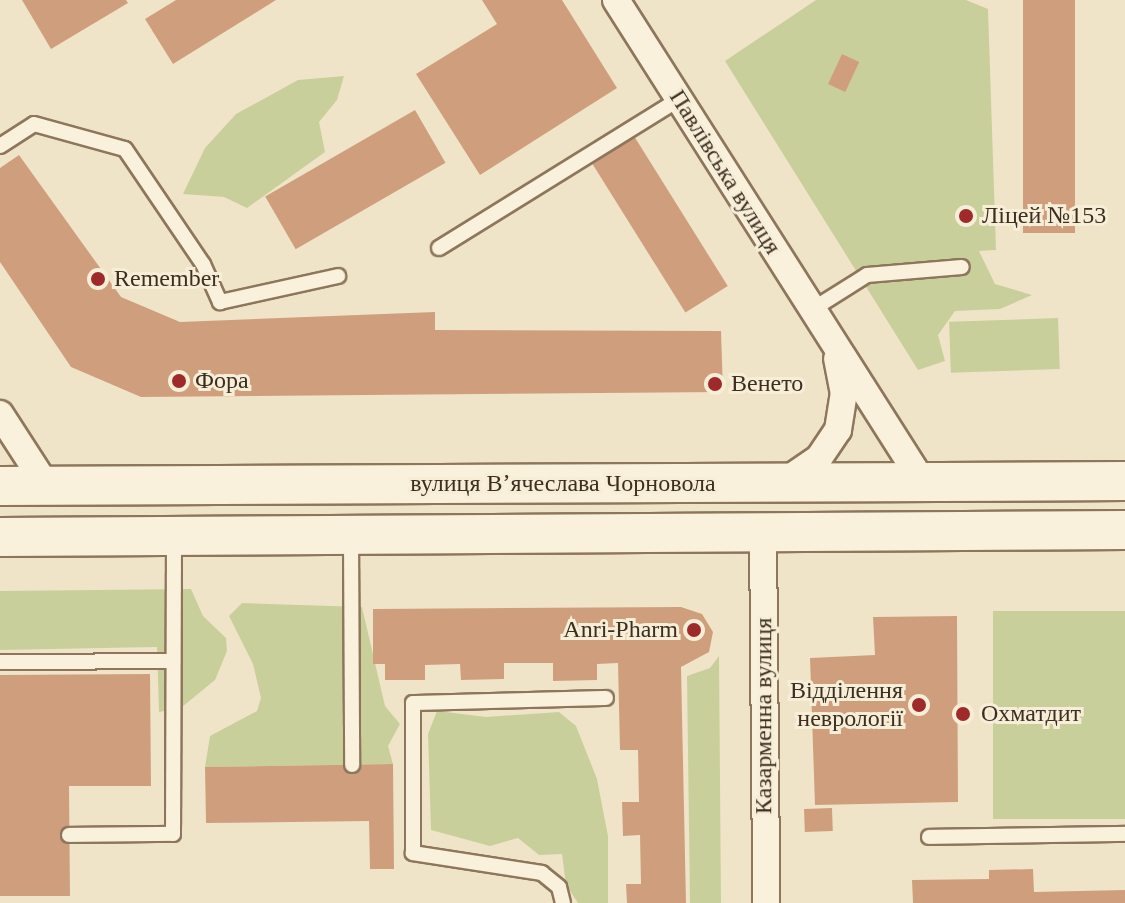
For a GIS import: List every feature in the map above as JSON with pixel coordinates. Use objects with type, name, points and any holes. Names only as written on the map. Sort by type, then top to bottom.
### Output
[{"type":"main road","name":"вулиця Вʼячеслава Чорновола","points":[[0,486],[1125,481]]},
{"type":"main road","name":"вулиця Вʼячеслава Чорновола","points":[[0,537],[1125,530]]},
{"type":"street","name":"Павлівська вулиця","points":[[616,0],[922,481]]},
{"type":"street","name":"Павлівська вулиця","points":[[782,483],[819,458],[838,430],[844,394],[834,343]]},
{"type":"street","points":[[0,414],[46,485]]},
{"type":"street","name":"Казарменна вулиця","points":[[763,530],[766,903]]},
{"type":"lane","points":[[439,248],[679,99]]},
{"type":"lane","points":[[0,146],[34,124],[125,149],[203,264],[220,302],[338,276]]},
{"type":"lane","points":[[813,309],[867,275],[962,267]]},
{"type":"lane","points":[[351,533],[352,765]]},
{"type":"lane","points":[[69,835],[173,834],[174,535]]},
{"type":"lane","points":[[0,662],[172,661]]},
{"type":"lane","points":[[563,903],[559,887],[542,873],[413,853],[413,703],[606,698]]},
{"type":"lane","points":[[929,837],[1125,834]]},
{"type":"green space","points":[[816,0],[966,0],[988,9],[996,250],[979,251],[995,284],[1032,295],[1000,309],[955,311],[938,335],[945,361],[918,370],[725,61]]},
{"type":"green space","points":[[344,76],[337,100],[319,122],[325,152],[247,208],[224,197],[183,194],[205,148],[236,114],[298,80]]},
{"type":"green space","points":[[1058,318],[1060,369],[951,373],[949,322]]},
{"type":"green space","points":[[191,589],[203,616],[226,638],[227,651],[215,680],[182,707],[159,712],[157,647],[0,650],[0,591]]},
{"type":"green space","points":[[242,603],[362,607],[385,706],[400,724],[388,746],[393,764],[205,767],[210,736],[257,711],[261,698],[253,664],[229,616]]},
{"type":"green space","points":[[993,611],[1125,611],[1125,819],[993,819]]},
{"type":"green space","points":[[719,656],[721,903],[690,903],[687,676],[710,668]]},
{"type":"green space","points":[[437,711],[486,717],[559,712],[576,726],[597,779],[608,836],[608,903],[578,903],[566,885],[562,854],[539,855],[518,838],[490,846],[431,830],[428,734]]},
{"type":"building","points":[[22,0],[126,0],[128,3],[51,49]]},
{"type":"building","points":[[176,0],[276,0],[173,64],[145,19]]},
{"type":"building","points":[[482,0],[562,0],[617,88],[480,175],[416,74],[497,24]]},
{"type":"building","points":[[1023,0],[1075,0],[1075,233],[1023,233]]},
{"type":"building","points":[[842,54],[859,62],[845,92],[828,84]]},
{"type":"building","points":[[415,110],[446,163],[296,249],[265,196]]},
{"type":"building","points":[[634,136],[728,286],[685,313],[592,162]]},
{"type":"building","points":[[19,155],[121,297],[180,322],[435,312],[435,330],[721,331],[723,392],[141,397],[71,367],[0,262],[0,168]]},
{"type":"building","points":[[681,607],[702,614],[713,632],[709,652],[681,667],[686,903],[627,903],[626,884],[641,884],[640,835],[623,836],[622,802],[639,802],[638,750],[620,750],[618,663],[597,664],[597,680],[553,681],[553,663],[504,663],[504,679],[461,680],[460,664],[425,665],[425,680],[385,680],[385,664],[373,664],[373,609]]},
{"type":"building","points":[[957,616],[958,802],[815,805],[810,658],[875,655],[873,617]]},
{"type":"building","points":[[150,674],[151,786],[69,786],[70,896],[0,896],[0,675]]},
{"type":"building","points":[[393,764],[394,869],[370,869],[369,821],[206,823],[205,767]]},
{"type":"building","points":[[832,808],[833,831],[805,832],[804,809]]},
{"type":"building","points":[[1033,869],[1034,892],[1125,890],[1125,903],[913,903],[912,880],[989,879],[989,870]]},
{"type":"place","name":"Ліцей №153","points":[[966,216]]},
{"type":"place","name":"Remember","points":[[98,279]]},
{"type":"place","name":"Фора","points":[[179,381]]},
{"type":"place","name":"Венето","points":[[715,384]]},
{"type":"place","name":"Anri-Pharm","points":[[694,630]]},
{"type":"place","name":"Відділення неврології","points":[[919,705]]},
{"type":"place","name":"Охматдит","points":[[963,714]]}]
